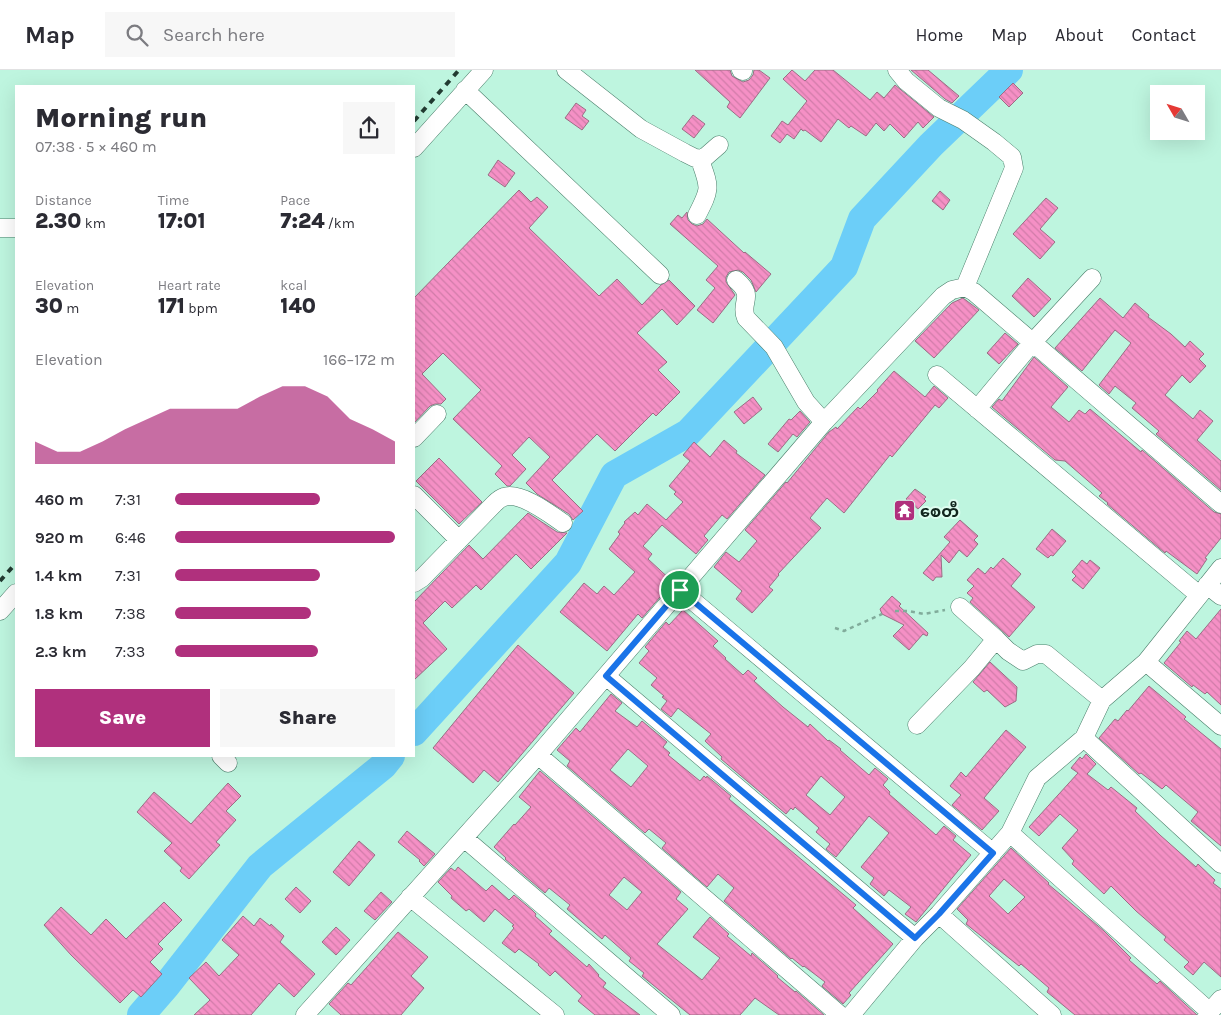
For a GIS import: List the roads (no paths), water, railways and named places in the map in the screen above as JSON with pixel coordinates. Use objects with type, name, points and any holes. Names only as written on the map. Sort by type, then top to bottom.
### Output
[{"type":"street","points":[[415,147],[484,70]]},
{"type":"street","points":[[566,70],[640,129],[684,154],[700,160]]},
{"type":"street","points":[[897,70],[906,81],[939,108],[963,120],[994,142],[1012,158],[1012,173],[965,286]]},
{"type":"street","points":[[465,90],[660,275]]},
{"type":"street","points":[[700,160],[719,145]]},
{"type":"street","points":[[697,215],[707,196],[708,188],[700,160]]},
{"type":"street","points":[[0,228],[15,228]]},
{"type":"street","points":[[977,409],[1032,343],[1092,278]]},
{"type":"street","points":[[736,280],[746,290],[747,298],[744,313],[751,323],[774,346],[806,402],[824,422]]},
{"type":"street","points":[[965,286],[1221,504]]},
{"type":"street","points":[[305,1015],[538,755],[824,422],[943,296],[952,290],[965,286]]},
{"type":"street","points":[[937,375],[1203,590],[1221,596]]},
{"type":"street","points":[[415,437],[437,414]]},
{"type":"street","points":[[415,496],[459,540]]},
{"type":"street","points":[[415,582],[422,578],[494,504],[505,496],[512,496],[537,504],[563,523]]},
{"type":"street","points":[[851,1015],[915,938],[939,914],[1010,833],[1038,778],[1084,738],[1102,700],[1146,662],[1221,568]]},
{"type":"street","points":[[680,590],[993,853]]},
{"type":"street","points":[[0,611],[15,594]]},
{"type":"street","points":[[960,607],[1008,651],[1023,661],[1037,654],[1046,654],[1102,700]]},
{"type":"street","points":[[917,725],[972,668],[996,639]]},
{"type":"street","points":[[1146,662],[1221,726]]},
{"type":"street","points":[[606,676],[915,938]]},
{"type":"street","points":[[1084,738],[1221,864]]},
{"type":"street","points":[[538,755],[840,1015]]},
{"type":"street","points":[[1010,833],[1213,1009]]},
{"type":"street","points":[[464,838],[671,1015]]},
{"type":"street","points":[[410,896],[555,1015]]},
{"type":"street","points":[[939,914],[1052,1015]]},
{"type":"waterway","points":[[415,731],[568,563],[614,475],[688,433],[844,267],[862,219],[931,145],[1009,70]]},
{"type":"waterway","points":[[141,1015],[260,866],[383,766],[390,757]]},
{"type":"railway","points":[[415,120],[459,70]]},
{"type":"railway","points":[[0,581],[15,564]]},
{"type":"place","name":"စေတီ","points":[[904,511]]}]
